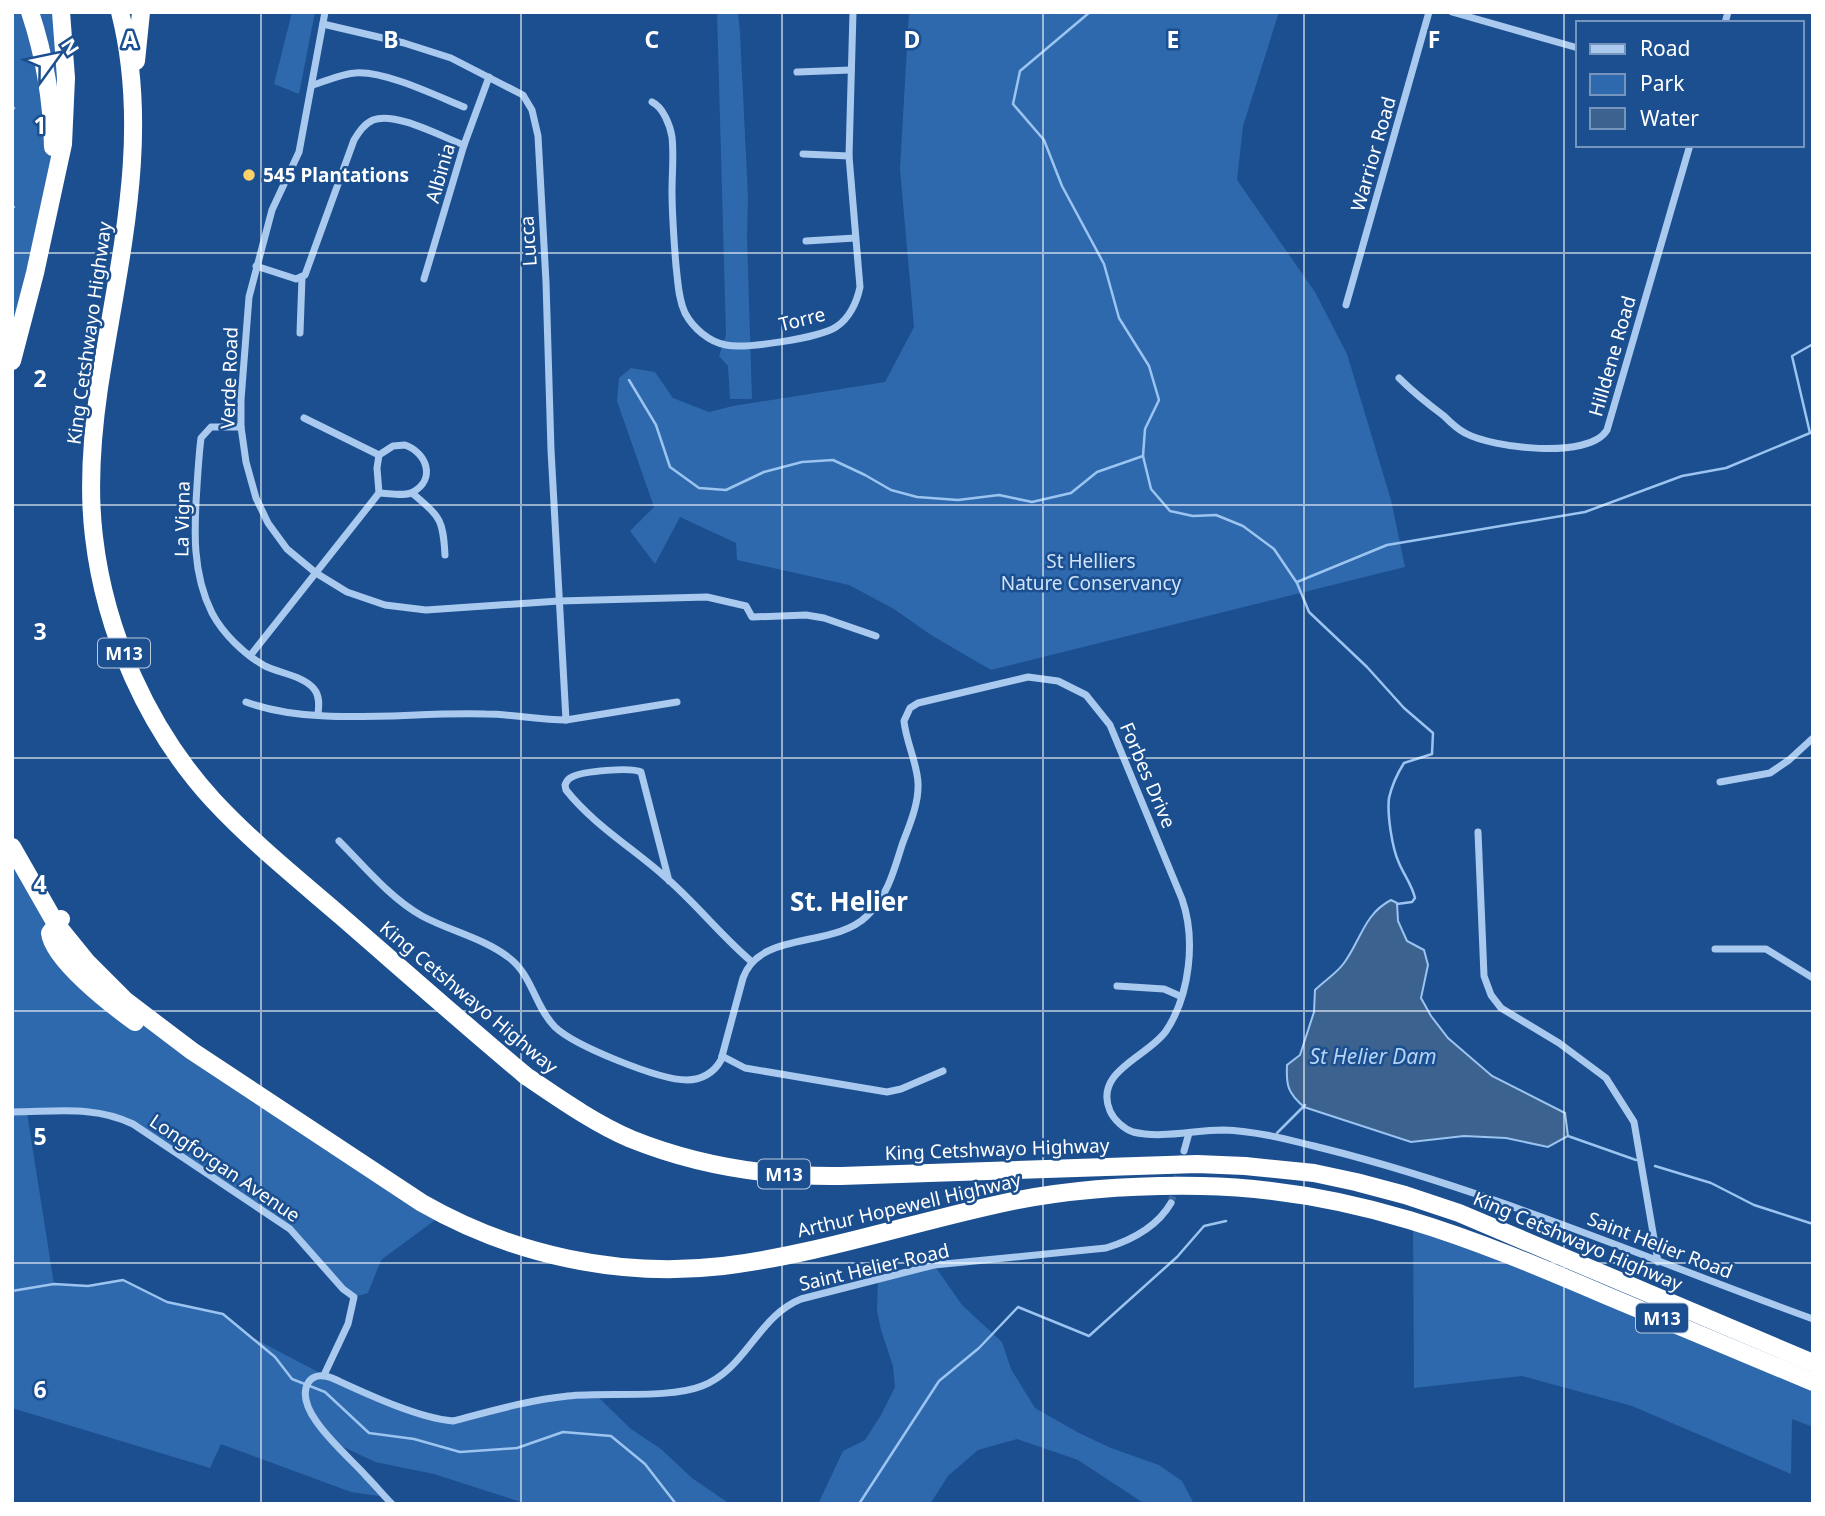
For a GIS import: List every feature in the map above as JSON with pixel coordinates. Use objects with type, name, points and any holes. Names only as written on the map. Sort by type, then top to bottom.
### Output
[{"type":"highway","points":[[30,12],[49,86],[56,178]]},
{"type":"highway","points":[[12,361],[35,273],[63,144],[65,101],[61,12]]},
{"type":"highway","name":"King Cetshwayo Highway","points":[[120,12],[133,71],[134,164],[99,391],[91,479],[95,548],[110,616],[120,646],[165,736],[212,798],[256,843],[523,1077],[574,1109],[629,1138],[678,1156],[754,1171],[802,1177],[1198,1164],[1273,1168],[1356,1182],[1459,1213],[1810,1371]]},
{"type":"highway","points":[[133,71],[141,12]]},
{"type":"highway","name":"Arthur Hopewell Highway","points":[[12,847],[86,961],[127,1001],[167,1034],[422,1203],[466,1226],[508,1242],[589,1263],[637,1269],[712,1267],[767,1259],[1017,1200],[1060,1194]]},
{"type":"highway","name":"King Cetshwayo Highway","points":[[1060,1194],[1124,1188],[1203,1186],[1268,1190],[1379,1210],[1515,1256],[1810,1371]]},
{"type":"street","name":"Verde Road","points":[[325,12],[299,152],[272,210],[249,297],[241,400],[241,427],[246,462],[256,498],[287,549],[316,573],[346,592],[384,605],[426,610],[559,601],[707,597],[746,606],[752,617],[806,615],[824,618],[876,636]]},
{"type":"street","name":"Torre","points":[[652,102],[657,104],[664,115],[672,136],[673,221],[678,291],[687,316],[706,337],[726,345],[755,345],[802,338],[836,328],[846,318],[859,295],[860,278],[849,156],[853,12]]},
{"type":"street","name":"Warrior Road","points":[[1346,305],[1429,12]]},
{"type":"street","points":[[1452,12],[1576,47]]},
{"type":"street","name":"Lucca","points":[[323,24],[416,46],[451,58],[527,100],[533,110],[538,136],[559,601]]},
{"type":"street","points":[[797,72],[851,70]]},
{"type":"street","points":[[313,85],[345,75],[367,73],[401,82],[464,107]]},
{"type":"street","name":"Albinia","points":[[424,279],[464,145],[489,77]]},
{"type":"street","points":[[256,266],[296,279],[307,271],[354,140],[363,126],[373,120],[382,118],[402,121],[464,145]]},
{"type":"street","name":"Hilldene Road","points":[[1398,378],[1462,432],[1486,441],[1514,446],[1572,447],[1600,439],[1607,430],[1689,147]]},
{"type":"street","points":[[803,154],[849,156]]},
{"type":"street","points":[[806,241],[855,238]]},
{"type":"street","points":[[300,333],[302,277]]},
{"type":"street","points":[[304,418],[379,455]]},
{"type":"street","name":"La Vigna","points":[[241,427],[211,428],[201,438],[194,542],[197,567],[213,614],[250,656],[310,685],[318,698],[318,715]]},
{"type":"street","points":[[250,656],[379,493],[379,455],[393,446],[400,445],[411,447],[421,454],[426,463],[424,482],[412,493],[379,493]]},
{"type":"street","points":[[412,493],[440,519],[444,532],[445,555]]},
{"type":"street","points":[[559,601],[566,720]]},
{"type":"street","name":"Forbes Drive","points":[[752,962],[771,949],[827,936],[853,926],[865,918],[884,895],[911,822],[917,794],[917,773],[904,720],[910,708],[918,703],[1007,681],[1041,678],[1069,685],[1086,695],[1105,718],[1114,735],[1186,910],[1191,929],[1191,951],[1181,996],[1168,1028],[1161,1037],[1118,1071],[1108,1089],[1108,1102],[1112,1115],[1131,1131],[1154,1134],[1189,1133]]},
{"type":"street","points":[[246,702],[278,712],[318,715],[488,714],[566,720],[677,702]]},
{"type":"street","points":[[1720,782],[1770,773],[1813,738]]},
{"type":"street","points":[[340,841],[395,896],[414,911],[499,951],[513,961],[526,979],[544,1015],[570,1039],[604,1055],[678,1079],[701,1078],[715,1070],[722,1056],[743,978],[752,962],[669,881],[586,811],[566,790],[568,780],[575,775],[630,769],[641,772],[669,881]]},
{"type":"street","points":[[1478,832],[1484,976],[1487,987],[1501,1007],[1559,1043],[1606,1079],[1627,1109],[1634,1122],[1658,1262]]},
{"type":"street","points":[[1715,949],[1766,949],[1813,978]]},
{"type":"street","points":[[1117,986],[1164,989],[1181,996]]},
{"type":"street","points":[[722,1056],[744,1068],[887,1092],[901,1089],[943,1071]]},
{"type":"street","name":"Longforgan Avenue","points":[[12,1112],[82,1111],[115,1116],[133,1124],[290,1229],[354,1297],[348,1324],[324,1375]]},
{"type":"street","name":"Saint Helier Road","points":[[1189,1133],[1224,1130],[1265,1135],[1380,1162],[1455,1186],[1813,1319]]},
{"type":"street","points":[[1184,1151],[1189,1133]]},
{"type":"street","name":"Saint Helier Road","points":[[324,1375],[412,1410],[453,1421],[525,1402],[559,1397],[685,1391],[718,1378],[732,1366],[772,1316],[801,1299],[934,1265],[1106,1248],[1147,1230],[1171,1203]]},
{"type":"street","points":[[324,1375],[308,1382],[306,1395],[311,1413],[392,1504]]},
{"type":"green space","points":[[12,12],[61,12],[65,123],[12,361]]},
{"type":"green space","points":[[292,12],[315,12],[299,94],[274,84]]},
{"type":"green space","points":[[717,12],[738,12],[740,33],[748,197],[752,399],[730,399],[728,366],[719,356],[726,335]]},
{"type":"green space","name":"St Helliers Nature Conservancy","points":[[909,12],[1279,12],[1243,126],[1237,180],[1315,292],[1347,354],[1391,500],[1405,567],[991,670],[931,635],[894,609],[849,585],[737,560],[736,543],[680,517],[655,564],[630,531],[654,507],[617,401],[619,378],[631,368],[655,372],[673,398],[709,412],[885,382],[914,327],[900,169]]},
{"type":"green space","points":[[12,847],[21,865],[126,1001],[442,1215],[381,1260],[368,1293],[354,1297],[300,1239],[133,1124],[111,1114],[27,1113],[54,1284],[88,1286],[123,1280],[167,1302],[223,1314],[253,1338],[324,1375],[442,1420],[525,1402],[595,1394],[631,1429],[661,1449],[692,1478],[730,1504],[527,1504],[434,1474],[375,1462],[335,1443],[386,1497],[351,1492],[221,1444],[210,1468],[12,1408]]},
{"type":"green space","points":[[1413,1220],[1813,1383],[1813,1427],[1792,1419],[1791,1474],[1632,1406],[1522,1376],[1414,1388]]},
{"type":"green space","points":[[934,1265],[962,1305],[1002,1342],[1011,1369],[1035,1408],[1111,1448],[1159,1465],[1182,1481],[1194,1504],[1145,1504],[1078,1460],[1017,1439],[978,1450],[948,1476],[930,1504],[818,1504],[843,1451],[865,1440],[895,1387],[893,1366],[877,1310],[878,1278]]},
{"type":"water","name":"St Helier Dam","points":[[1391,900],[1397,903],[1398,921],[1407,941],[1424,950],[1428,965],[1421,998],[1431,1016],[1448,1038],[1492,1076],[1565,1113],[1568,1136],[1548,1147],[1506,1138],[1464,1136],[1411,1142],[1304,1107],[1291,1093],[1287,1065],[1300,1055],[1314,1012],[1315,990],[1341,967],[1369,920]]},
{"type":"waterway","points":[[1090,12],[1020,71],[1013,104],[1044,140],[1062,186],[1104,264],[1119,318],[1149,366],[1159,400],[1145,429],[1143,456],[1151,489],[1170,511],[1193,516],[1216,515],[1243,526],[1274,549],[1297,583],[1309,612],[1367,667],[1404,708],[1433,733],[1432,754],[1404,763],[1389,798],[1389,822],[1394,849],[1415,898],[1412,902],[1397,904]]},
{"type":"waterway","points":[[1297,582],[1387,545],[1585,512],[1682,476],[1726,468],[1810,433],[1792,356],[1813,344]]},
{"type":"waterway","points":[[629,380],[656,425],[670,467],[699,488],[726,490],[764,472],[802,462],[833,460],[891,490],[917,497],[958,500],[999,495],[1032,502],[1071,493],[1097,472],[1143,456]]},
{"type":"waterway","points":[[1277,1133],[1305,1105]]},
{"type":"waterway","points":[[1568,1136],[1636,1160]]},
{"type":"waterway","points":[[1655,1166],[1711,1183],[1754,1205],[1813,1224]]},
{"type":"waterway","points":[[859,1504],[939,1381],[979,1348],[1018,1307],[1089,1336],[1177,1257],[1204,1226],[1226,1221]]},
{"type":"waterway","points":[[12,1291],[54,1284],[88,1286],[123,1280],[167,1302],[223,1314],[275,1357],[292,1379],[325,1392],[369,1433],[414,1439],[460,1452],[517,1448],[563,1432],[611,1436],[645,1464],[676,1504]]},
{"type":"tunnel","points":[[1171,1203],[1184,1151]]},
{"type":"place","name":"545 Plantations","points":[[249,175]]},
{"type":"district","name":"St. Helier","points":[[849,901]]}]
